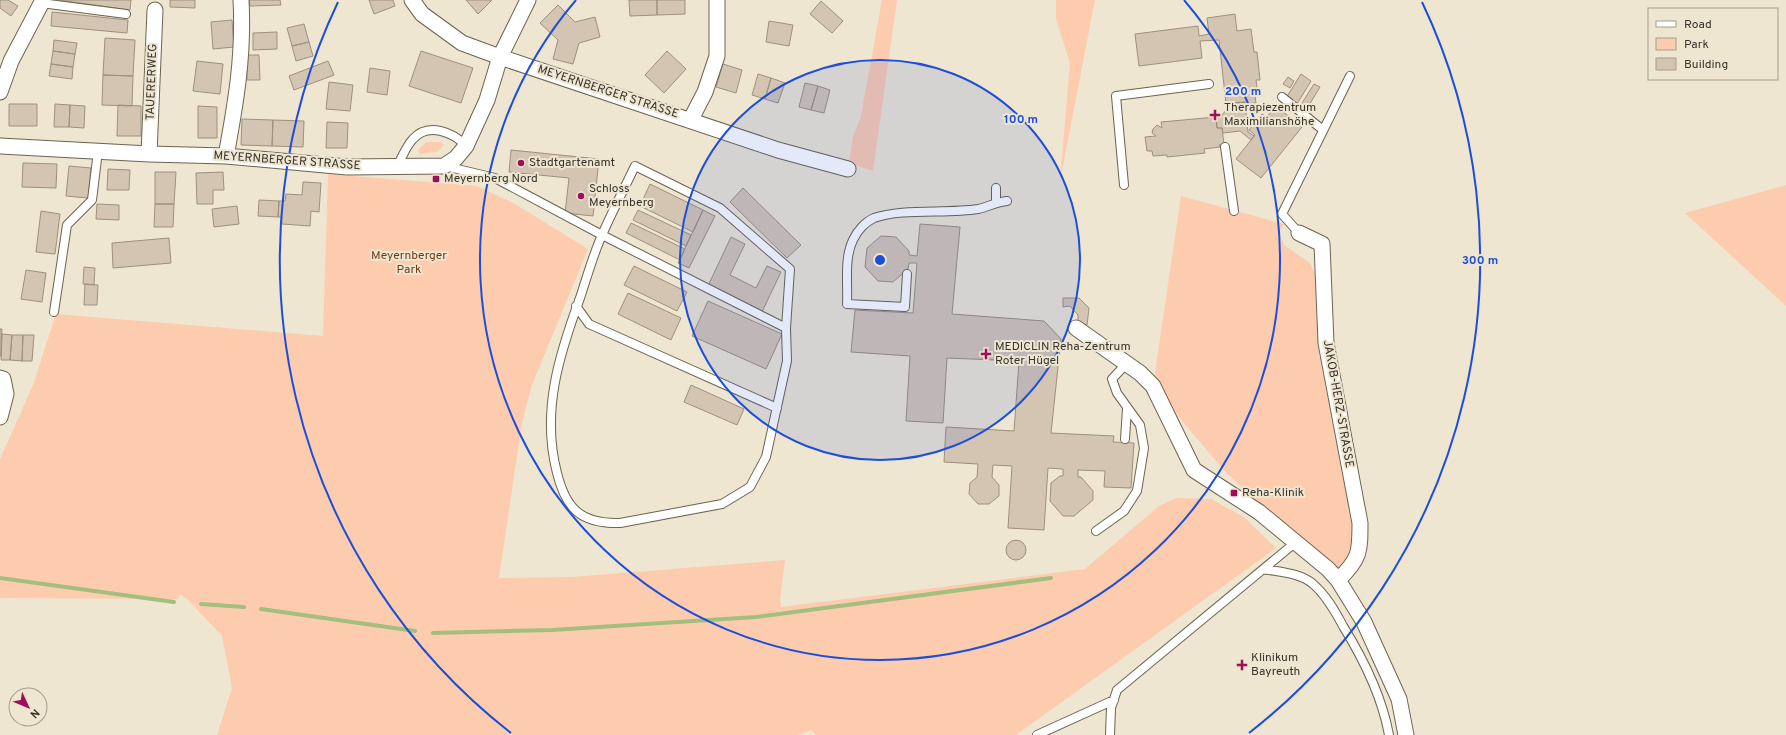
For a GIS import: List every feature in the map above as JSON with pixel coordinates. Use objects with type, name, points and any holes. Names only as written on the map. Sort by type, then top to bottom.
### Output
[{"type":"street","points":[[226,156],[238,94],[243,36],[241,0]]},
{"type":"street","name":"MEYERNBERGER STRASSE","points":[[412,0],[422,14],[462,43],[500,57],[691,119],[778,150],[848,169]]},
{"type":"street","points":[[444,166],[456,158],[466,146],[488,100],[500,57],[528,0]]},
{"type":"street","points":[[691,119],[706,92],[717,56],[717,0]]},
{"type":"street","points":[[0,92],[11,61],[42,1]]},
{"type":"street","name":"TAUERERWEG","points":[[149,154],[155,10]]},
{"type":"street","name":"MEYERNBERGER STRASSE","points":[[0,146],[149,154],[226,156],[347,167],[444,166]]},
{"type":"street","name":"JAKOB-HERZ-STRASSE","points":[[1299,233],[1322,244],[1326,344],[1360,523],[1360,548],[1352,567],[1338,580]]},
{"type":"street","points":[[1076,328],[1127,363],[1153,386],[1194,470],[1260,512],[1328,569],[1338,580],[1364,622],[1399,699],[1406,735]]},
{"type":"street","points":[[0,378],[3,379],[6,394],[0,417]]},
{"type":"lane","points":[[42,1],[126,14]]},
{"type":"lane","points":[[1299,233],[1282,214],[1322,130],[1350,76]]},
{"type":"lane","points":[[1124,185],[1116,96],[1209,84]]},
{"type":"lane","points":[[1282,97],[1322,130]]},
{"type":"lane","points":[[397,166],[412,139],[419,133],[428,130],[438,130],[458,138],[466,146]]},
{"type":"lane","points":[[1225,147],[1234,211]]},
{"type":"lane","points":[[54,312],[67,225],[92,200],[98,151]]},
{"type":"lane","points":[[444,166],[495,178],[602,235],[786,328]]},
{"type":"lane","points":[[635,166],[720,208],[790,269],[786,328],[787,361],[766,457],[756,479],[750,487],[722,504],[620,523],[606,523],[591,520],[578,513],[569,505],[561,490],[552,454],[552,394],[562,348],[602,235],[635,166]]},
{"type":"lane","points":[[996,188],[996,202]]},
{"type":"lane","points":[[908,274],[905,307],[847,304],[848,254],[853,240],[860,228],[873,218],[893,214],[979,209],[996,202],[1007,201]]},
{"type":"lane","points":[[576,306],[589,324],[777,408]]},
{"type":"lane","points":[[1096,531],[1124,512],[1137,490],[1144,448],[1140,425],[1127,409],[1117,393],[1112,379],[1127,363]]},
{"type":"lane","points":[[1125,439],[1127,409]]},
{"type":"lane","points":[[1110,735],[1111,708],[1118,690],[1296,542]]},
{"type":"lane","points":[[1264,569],[1291,574],[1312,583],[1332,606],[1358,651],[1376,690],[1388,735]]},
{"type":"lane","points":[[1038,735],[1114,700]]},
{"type":"green space","points":[[882,0],[897,0],[873,171],[849,163],[853,137],[861,116]]},
{"type":"green space","points":[[1056,0],[1095,0],[1060,181],[1070,63],[1056,19]]},
{"type":"green space","points":[[428,142],[441,142],[444,145],[437,152],[420,154],[418,150]]},
{"type":"green space","name":"Meyernberger Park","points":[[328,174],[477,186],[515,204],[588,249],[532,385],[522,422],[499,578],[571,577],[785,560],[780,599],[781,607],[1085,569],[1159,506],[1176,498],[1211,499],[1244,517],[1276,548],[1016,735],[816,735],[811,730],[798,735],[217,735],[232,688],[222,636],[188,600],[180,594],[178,599],[0,598],[0,459],[33,385],[56,314],[323,336]]},
{"type":"green space","points":[[1786,185],[1786,306],[1685,213]]},
{"type":"green space","points":[[1181,196],[1284,224],[1279,233],[1284,245],[1310,263],[1316,276],[1360,548],[1338,580],[1259,512],[1243,489],[1221,467],[1153,386]]},
{"type":"building","points":[[0,0],[8,0],[18,6],[11,16],[0,8]]},
{"type":"building","points":[[59,0],[131,0],[130,10]]},
{"type":"building","points":[[170,0],[195,0],[195,8],[170,7]]},
{"type":"building","points":[[249,0],[280,0],[281,5],[250,6]]},
{"type":"building","points":[[369,0],[393,0],[395,6],[374,14]]},
{"type":"building","points":[[466,0],[492,0],[478,14]]},
{"type":"building","points":[[629,0],[657,0],[657,15],[630,16]]},
{"type":"building","points":[[657,0],[685,0],[685,14],[657,15]]},
{"type":"building","points":[[821,1],[843,21],[832,33],[810,14]]},
{"type":"building","points":[[558,5],[575,22],[595,17],[600,37],[579,43],[573,64],[553,59],[558,40],[540,23]]},
{"type":"building","points":[[52,12],[128,20],[127,33],[51,26]]},
{"type":"building","points":[[1235,14],[1237,31],[1251,29],[1254,52],[1257,52],[1260,80],[1256,80],[1258,96],[1255,96],[1256,103],[1245,104],[1245,102],[1226,104],[1219,40],[1200,41],[1202,58],[1139,66],[1135,34],[1198,26],[1199,36],[1209,34],[1207,18]]},
{"type":"building","points":[[232,20],[234,47],[213,49],[211,22]]},
{"type":"building","points":[[769,21],[793,25],[789,46],[766,42]]},
{"type":"building","points":[[304,24],[309,42],[292,46],[287,28]]},
{"type":"building","points":[[277,32],[277,49],[253,50],[253,33]]},
{"type":"building","points":[[105,38],[135,40],[133,76],[103,75]]},
{"type":"building","points":[[54,40],[77,43],[75,54],[53,51]]},
{"type":"building","points":[[309,42],[313,56],[296,61],[292,46]]},
{"type":"building","points":[[53,51],[75,54],[73,67],[51,64]]},
{"type":"building","points":[[421,51],[473,68],[461,103],[409,86]]},
{"type":"building","points":[[667,51],[686,69],[664,93],[645,75]]},
{"type":"building","points":[[247,55],[259,55],[260,80],[247,80]]},
{"type":"building","points":[[197,61],[223,64],[220,94],[193,91]]},
{"type":"building","points":[[328,61],[334,75],[294,90],[289,76]]},
{"type":"building","points":[[51,64],[73,67],[72,79],[49,76]]},
{"type":"building","points":[[723,64],[742,70],[736,93],[716,87]]},
{"type":"building","points":[[370,68],[390,71],[387,95],[367,92]]},
{"type":"building","points":[[758,74],[771,78],[765,99],[752,95]]},
{"type":"building","points":[[1301,74],[1311,81],[1297,104],[1286,98]]},
{"type":"building","points":[[103,75],[133,76],[132,106],[102,105]]},
{"type":"building","points":[[1288,77],[1294,81],[1290,88],[1283,84]]},
{"type":"building","points":[[771,78],[785,83],[778,103],[765,99]]},
{"type":"building","points":[[329,82],[353,85],[350,111],[326,109]]},
{"type":"building","points":[[805,83],[818,86],[811,110],[799,107]]},
{"type":"building","points":[[1314,84],[1320,87],[1308,107],[1302,103]]},
{"type":"building","points":[[818,86],[830,90],[824,113],[811,110]]},
{"type":"building","points":[[1245,102],[1248,132],[1254,136],[1251,140],[1240,131],[1223,133],[1222,128],[1217,128],[1216,117],[1221,116],[1229,107],[1229,103]]},
{"type":"building","points":[[9,104],[37,104],[37,126],[9,126]]},
{"type":"building","points":[[55,104],[70,105],[69,127],[54,127]]},
{"type":"building","points":[[70,105],[85,106],[84,128],[69,127]]},
{"type":"building","points":[[118,105],[141,106],[141,136],[117,136]]},
{"type":"building","points":[[198,106],[217,107],[217,138],[198,138]]},
{"type":"building","points":[[1276,106],[1302,127],[1261,178],[1236,159],[1255,135],[1249,130],[1262,114],[1267,117]]},
{"type":"building","points":[[1216,117],[1217,128],[1222,128],[1224,144],[1219,145],[1220,147],[1204,149],[1205,153],[1167,157],[1167,155],[1153,156],[1152,151],[1147,151],[1145,137],[1156,136],[1152,133],[1153,129],[1157,125],[1162,128],[1161,122]]},
{"type":"building","points":[[242,119],[273,120],[272,146],[241,145]]},
{"type":"building","points":[[273,120],[304,121],[303,147],[272,146]]},
{"type":"building","points":[[327,122],[348,123],[347,148],[326,148]]},
{"type":"building","name":"Schloss Meyernberg","points":[[511,150],[599,159],[593,216],[565,213],[569,178],[509,172]]},
{"type":"building","points":[[23,163],[57,164],[56,188],[22,187]]},
{"type":"building","points":[[69,166],[91,168],[88,198],[66,196]]},
{"type":"building","points":[[108,169],[130,170],[129,190],[107,190]]},
{"type":"building","points":[[155,172],[176,172],[174,204],[155,204]]},
{"type":"building","points":[[223,172],[224,190],[213,190],[213,204],[197,204],[196,173]]},
{"type":"building","points":[[303,182],[321,183],[319,212],[311,211],[310,226],[282,224],[282,217],[278,217],[279,201],[285,201],[286,194],[302,195]]},
{"type":"building","points":[[650,184],[703,210],[693,232],[640,206]]},
{"type":"building","points":[[743,188],[801,245],[787,258],[730,202]]},
{"type":"building","points":[[259,200],[279,201],[278,217],[258,216]]},
{"type":"building","points":[[97,204],[119,205],[119,220],[96,219]]},
{"type":"building","points":[[155,204],[174,204],[173,227],[154,227]]},
{"type":"building","points":[[237,206],[239,224],[214,227],[212,209]]},
{"type":"building","points":[[638,210],[691,235],[686,246],[633,220]]},
{"type":"building","points":[[703,210],[715,216],[689,268],[678,263]]},
{"type":"building","points":[[41,211],[60,214],[55,254],[36,252]]},
{"type":"building","points":[[631,223],[685,249],[680,260],[626,233]]},
{"type":"building","points":[[920,224],[960,227],[952,314],[1044,321],[1061,339],[1051,433],[1114,436],[1113,442],[1134,443],[1131,488],[1104,487],[1105,471],[1078,470],[1078,477],[1081,477],[1093,491],[1093,500],[1074,516],[1063,516],[1050,501],[1051,483],[1060,476],[1063,476],[1063,469],[1048,468],[1044,530],[1008,528],[1012,466],[993,465],[992,477],[999,485],[999,496],[989,504],[978,504],[969,494],[970,483],[977,477],[978,464],[944,462],[946,427],[1014,431],[1019,361],[947,358],[943,423],[906,421],[910,356],[851,352],[855,310],[913,313],[917,263],[909,263],[908,269],[893,282],[878,281],[865,267],[867,248],[881,236],[896,237],[909,251],[909,255],[917,256]]},
{"type":"building","points":[[731,237],[745,244],[730,275],[756,288],[767,266],[781,272],[761,314],[707,288]]},
{"type":"building","points":[[169,238],[171,263],[113,268],[112,243]]},
{"type":"building","points":[[634,266],[687,292],[677,311],[624,285]]},
{"type":"building","points":[[84,267],[95,268],[94,285],[83,284]]},
{"type":"building","points":[[26,270],[46,273],[42,302],[21,299]]},
{"type":"building","points":[[85,284],[98,285],[97,305],[84,305]]},
{"type":"building","points":[[628,293],[681,318],[671,340],[618,314]]},
{"type":"building","points":[[1063,298],[1079,298],[1089,308],[1087,325],[1078,323],[1078,315],[1070,306],[1063,307]]},
{"type":"building","points":[[708,301],[782,334],[766,369],[692,336]]},
{"type":"building","points":[[0,329],[2,329],[1,356],[0,356]]},
{"type":"building","points":[[2,334],[12,335],[10,360],[1,360]]},
{"type":"building","points":[[12,335],[23,335],[22,361],[10,360]]},
{"type":"building","points":[[23,335],[34,335],[32,361],[22,361]]},
{"type":"building","points":[[691,385],[744,409],[737,425],[684,402]]},
{"type":"building","points":[[1016,540],[1023,543],[1026,550],[1023,557],[1016,560],[1009,557],[1006,550],[1009,543]]},
{"type":"waterway","points":[[0,578],[174,602]]},
{"type":"waterway","points":[[433,633],[552,630],[756,617],[1051,578]]},
{"type":"waterway","points":[[201,604],[244,607]]},
{"type":"waterway","points":[[261,609],[415,631]]},
{"type":"place","name":"Therapiezentrum Maximilianshöhe","points":[[1215,115]]},
{"type":"place","name":"Stadtgartenamt","points":[[521,163]]},
{"type":"place","name":"Meyernberg Nord","points":[[436,179]]},
{"type":"place","name":"Schloss Meyernberg","points":[[581,196]]},
{"type":"place","name":"MEDICLIN Reha-Zentrum Roter Hügel","points":[[986,354]]},
{"type":"place","name":"Reha-Klinik","points":[[1234,493]]},
{"type":"place","name":"Klinikum Bayreuth","points":[[1242,665]]}]
